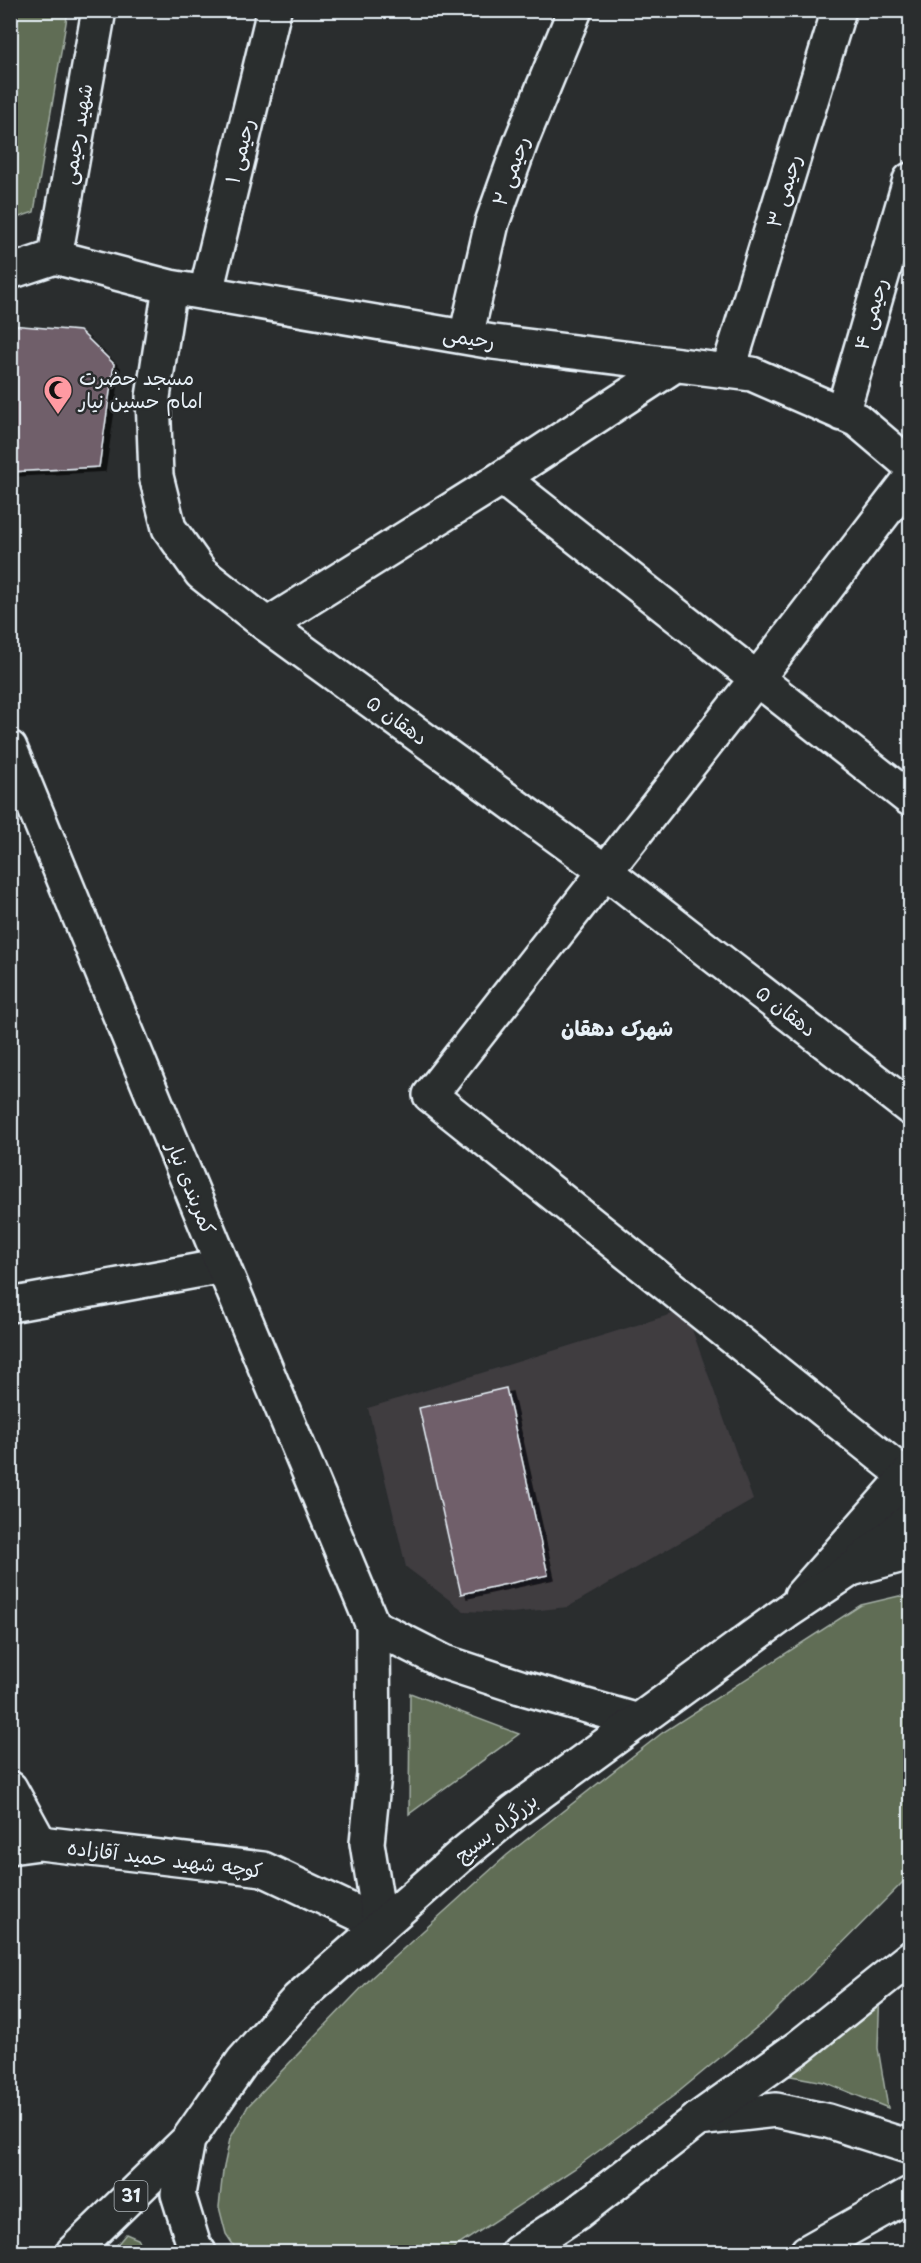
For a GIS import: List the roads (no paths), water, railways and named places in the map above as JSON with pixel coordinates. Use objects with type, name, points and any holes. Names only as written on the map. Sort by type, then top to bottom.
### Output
[{"type":"main road","name":"شهید رحیمی","points":[[55,257],[99,10]]},
{"type":"main road","name":"رحیمی ۱","points":[[206,292],[274,10]]},
{"type":"main road","name":"رحیمی ۲","points":[[466,338],[492,223],[522,139],[575,10]]},
{"type":"main road","name":"رحیمی ۳","points":[[728,371],[839,10]]},
{"type":"main road","name":"رحیمی ۴","points":[[842,414],[910,180]]},
{"type":"main road","points":[[10,272],[55,257]]},
{"type":"main road","name":"رحیمی","points":[[55,257],[170,286],[466,338],[752,374],[857,420],[910,465]]},
{"type":"main road","name":"دهقان ۵","points":[[170,286],[153,397],[156,476],[169,528],[201,573],[267,626],[605,871],[910,1108]]},
{"type":"main road","points":[[267,626],[502,478],[675,365]]},
{"type":"main road","points":[[502,478],[910,799]]},
{"type":"main road","points":[[788,1611],[908,1474],[430,1095],[757,679],[910,479]]},
{"type":"main road","name":"کمربندی نیار","points":[[10,748],[374,1626]]},
{"type":"main road","points":[[10,1305],[223,1266]]},
{"type":"main road","name":"بزرگراه بسیج","points":[[73,2253],[188,2140],[243,2061],[282,2016],[380,1924],[515,1812],[788,1611],[852,1569],[910,1520]]},
{"type":"main road","name":"بزرگراه بسیج","points":[[852,1569],[910,1553]]},
{"type":"main road","points":[[380,1924],[368,1843],[374,1774],[374,1626],[444,1662],[520,1687],[639,1721]]},
{"type":"main road","points":[[10,1788],[26,1845]]},
{"type":"main road","name":"کوچه شهید حمید آقازاده","points":[[26,1845],[263,1869],[380,1924]]},
{"type":"main road","points":[[518,2253],[577,2213],[698,2119],[800,2046],[910,1958]]},
{"type":"main road","points":[[698,2119],[776,2110],[828,2121],[910,2147]]},
{"type":"main road","name":"بزرگراه بسیج","points":[[188,2140],[178,2194],[194,2246],[200,2253]]},
{"type":"main road","points":[[807,2253],[910,2194]]},
{"type":"place","name":"مسجد حضرت امام حسین نیار","points":[[58,416]]},
{"type":"district","name":"شهرک دهقان","points":[[617,1029]]}]
